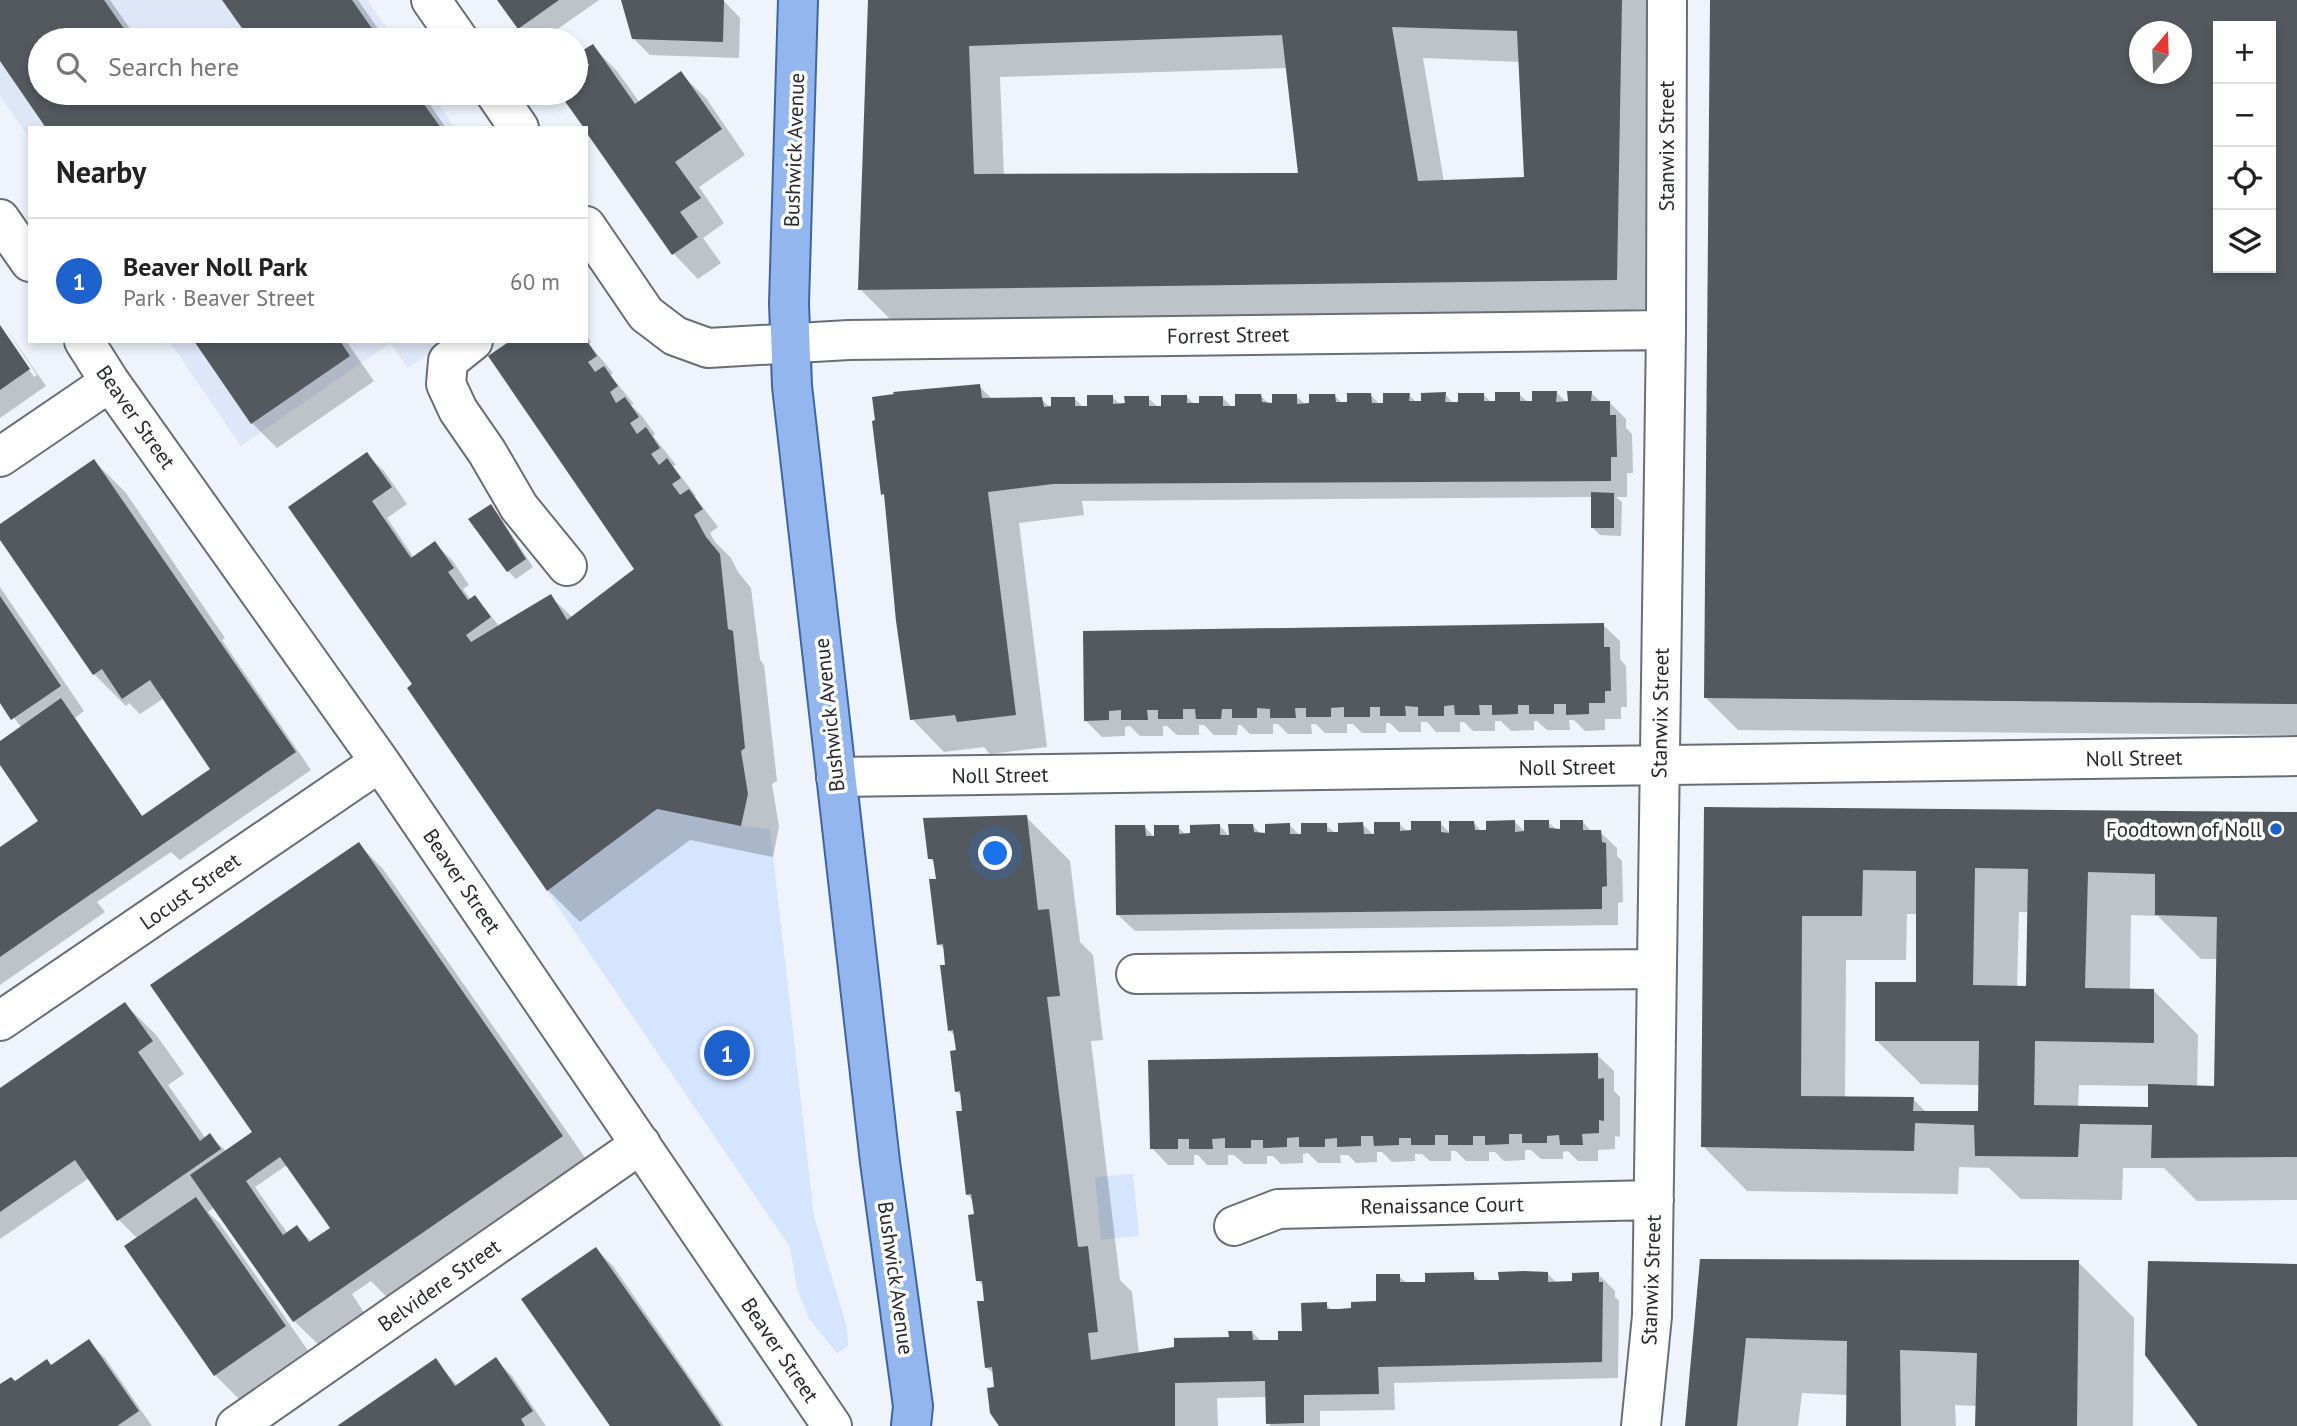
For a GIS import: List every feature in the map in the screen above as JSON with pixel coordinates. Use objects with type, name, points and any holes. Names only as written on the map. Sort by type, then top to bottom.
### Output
[{"type":"main road","name":"Bushwick Avenue","points":[[797,0],[789,303],[792,386],[880,1162],[913,1406],[911,1426]]},
{"type":"street","points":[[431,0],[450,28]]},
{"type":"street","name":"Stanwix Street","points":[[1641,1426],[1652,1316],[1667,0]]},
{"type":"street","points":[[503,105],[518,126]]},
{"type":"street","points":[[0,219],[28,259]]},
{"type":"street","name":"Forrest Street","points":[[591,245],[646,314],[675,336],[708,348],[849,340],[1665,330]]},
{"type":"street","name":"Beaver Street","points":[[85,343],[110,382],[380,762],[832,1426]]},
{"type":"street","points":[[470,343],[448,361],[446,384],[457,410],[487,453],[519,507],[567,565]]},
{"type":"street","points":[[0,457],[110,382]]},
{"type":"street","name":"Noll Street","points":[[836,778],[2297,756]]},
{"type":"street","name":"Locust Street","points":[[0,1021],[380,762]]},
{"type":"street","points":[[1136,974],[1656,969]]},
{"type":"street","name":"Belvidere Street","points":[[236,1426],[641,1144]]},
{"type":"street","name":"Renaissance Court","points":[[1234,1226],[1278,1209],[1654,1200]]},
{"type":"shaded area","points":[[0,0],[367,0],[387,28],[28,28],[28,105],[439,105],[454,126],[28,126],[28,136],[0,96]]},
{"type":"shaded area","points":[[170,343],[390,343],[241,446]]},
{"type":"shaded area","points":[[390,343],[444,343],[408,368]]},
{"type":"shaded area","points":[[657,809],[741,826],[770,829],[814,1216],[847,1328],[848,1346],[837,1353],[809,1319],[797,1288],[790,1247],[547,891]]},
{"type":"shaded area","points":[[1133,1174],[1139,1236],[1101,1240],[1095,1177]]},
{"type":"building","points":[[0,0],[104,0],[124,28],[28,28],[28,102],[0,61]]},
{"type":"building","points":[[222,0],[352,0],[372,28],[242,28]]},
{"type":"building","points":[[497,0],[559,0],[519,28]]},
{"type":"building","points":[[621,0],[724,0],[723,42],[632,39]]},
{"type":"building","points":[[868,0],[1622,0],[1617,280],[858,290]],"holes":[[[1392,27],[1517,31],[1524,177],[1418,181]],[[1282,35],[1298,173],[974,174],[969,46]]]},
{"type":"building","points":[[1710,0],[2297,0],[2297,704],[1704,698]]},
{"type":"building","points":[[593,44],[635,104],[681,71],[722,129],[675,162],[701,198],[680,212],[698,237],[672,255],[588,135],[588,126],[583,126],[568,105],[588,105],[588,47]]},
{"type":"building","points":[[30,105],[425,105],[440,126],[45,126]]},
{"type":"building","points":[[0,325],[30,369],[0,390]]},
{"type":"building","points":[[588,342],[597,356],[588,362],[595,372],[604,366],[618,386],[610,392],[616,403],[625,397],[639,417],[630,423],[637,434],[646,427],[660,448],[651,454],[659,465],[667,458],[681,478],[672,484],[680,495],[689,489],[703,509],[694,515],[706,537],[720,554],[728,629],[733,631],[745,748],[741,751],[748,794],[741,826],[657,809],[547,891],[407,688],[412,684],[288,507],[367,452],[392,487],[372,501],[411,558],[435,541],[454,568],[448,572],[468,600],[475,595],[491,617],[466,635],[471,642],[551,594],[567,620],[634,569],[488,356],[507,343]]},
{"type":"building","points":[[195,343],[341,343],[350,356],[251,424]]},
{"type":"building","points":[[980,384],[982,398],[1042,397],[1044,407],[1051,406],[1051,397],[1075,397],[1075,406],[1087,406],[1087,395],[1113,395],[1113,404],[1125,403],[1124,396],[1149,396],[1149,406],[1161,406],[1161,395],[1187,395],[1187,403],[1199,403],[1199,396],[1223,396],[1223,406],[1235,406],[1235,394],[1261,394],[1262,402],[1272,403],[1272,394],[1297,394],[1297,404],[1309,403],[1309,394],[1335,394],[1336,402],[1347,402],[1347,393],[1371,393],[1372,403],[1383,403],[1383,393],[1410,393],[1409,401],[1421,401],[1421,393],[1446,392],[1445,402],[1458,402],[1458,393],[1484,393],[1484,401],[1495,401],[1495,392],[1520,392],[1520,401],[1532,401],[1532,391],[1557,391],[1556,402],[1568,401],[1567,391],[1592,391],[1591,401],[1610,401],[1610,415],[1616,415],[1617,457],[1611,457],[1611,481],[1053,484],[988,492],[1016,715],[957,722],[955,715],[910,720],[896,621],[884,494],[881,495],[872,421],[875,420],[872,397],[894,394],[893,392]]},
{"type":"building","points":[[94,459],[296,752],[0,957],[0,847],[38,821],[0,765],[0,741],[61,698],[142,816],[210,769],[150,680],[122,699],[102,669],[93,675],[0,540],[0,524]]},
{"type":"building","points":[[1591,492],[1614,493],[1614,528],[1591,528]]},
{"type":"building","points":[[491,504],[526,559],[507,572],[468,519]]},
{"type":"building","points":[[0,596],[61,686],[11,720],[0,703]]},
{"type":"building","points":[[1604,623],[1604,647],[1610,647],[1611,691],[1605,691],[1605,703],[1589,703],[1589,714],[1566,715],[1566,704],[1554,704],[1554,714],[1529,714],[1529,705],[1518,705],[1518,714],[1492,715],[1492,705],[1479,705],[1480,715],[1455,715],[1454,705],[1444,706],[1444,716],[1418,716],[1418,707],[1405,706],[1406,716],[1380,716],[1380,707],[1370,707],[1370,717],[1344,717],[1344,707],[1331,708],[1331,717],[1306,717],[1306,708],[1295,708],[1296,718],[1270,718],[1270,709],[1257,708],[1257,718],[1232,718],[1232,709],[1222,709],[1221,719],[1196,719],[1195,709],[1183,709],[1183,719],[1158,719],[1158,710],[1147,710],[1148,720],[1121,720],[1121,710],[1109,711],[1109,720],[1084,721],[1083,631]]},
{"type":"building","points":[[1704,807],[2297,812],[2297,1157],[2151,1158],[2152,1125],[2080,1124],[2078,1157],[1975,1156],[1974,1125],[1915,1123],[1914,1151],[1701,1147]],"holes":[[[1975,868],[2028,869],[2026,986],[1973,985]],[[1863,870],[1916,871],[1916,982],[1875,982],[1875,1041],[1979,1041],[1978,1111],[1913,1111],[1914,1097],[1801,1096],[1802,916],[1862,916]],[[2088,872],[2155,874],[2155,915],[2217,917],[2214,1086],[2148,1084],[2148,1107],[2034,1105],[2035,1041],[2154,1043],[2154,989],[2085,988]]]},
{"type":"building","points":[[1027,815],[1038,910],[1049,909],[1060,996],[1047,997],[1078,1247],[1088,1246],[1098,1332],[1088,1333],[1091,1360],[1174,1347],[1174,1338],[1229,1337],[1228,1331],[1252,1331],[1253,1340],[1278,1340],[1278,1331],[1302,1331],[1301,1303],[1327,1302],[1327,1309],[1339,1309],[1351,1308],[1351,1302],[1376,1301],[1376,1274],[1400,1274],[1400,1282],[1425,1282],[1425,1273],[1474,1272],[1474,1280],[1499,1280],[1498,1272],[1524,1271],[1548,1272],[1548,1282],[1572,1281],[1572,1273],[1599,1272],[1599,1282],[1603,1282],[1602,1362],[1378,1367],[1379,1394],[1304,1395],[1304,1423],[1266,1424],[1265,1381],[1175,1383],[1175,1426],[999,1426],[990,1413],[987,1388],[994,1387],[992,1367],[985,1368],[977,1301],[984,1301],[982,1281],[976,1281],[968,1215],[974,1214],[971,1194],[966,1195],[956,1111],[962,1111],[960,1091],[955,1092],[950,1051],[956,1050],[953,1030],[948,1031],[940,965],[945,965],[943,944],[937,945],[929,879],[936,879],[933,859],[928,859],[923,818]]},
{"type":"building","points":[[1515,820],[1515,832],[1524,831],[1524,820],[1549,820],[1549,828],[1560,829],[1560,820],[1583,820],[1583,830],[1601,830],[1602,842],[1606,843],[1607,886],[1602,887],[1602,909],[1116,915],[1115,825],[1145,825],[1146,836],[1154,836],[1154,825],[1179,825],[1179,834],[1190,833],[1190,825],[1220,824],[1220,835],[1229,835],[1228,824],[1253,824],[1254,832],[1265,833],[1265,824],[1290,823],[1290,834],[1301,834],[1301,823],[1327,823],[1327,832],[1338,832],[1338,823],[1363,822],[1364,834],[1374,834],[1374,822],[1400,822],[1400,831],[1411,830],[1411,821],[1441,821],[1441,832],[1449,833],[1449,821],[1474,821],[1475,830],[1486,830],[1486,821]]},
{"type":"building","points":[[359,842],[563,1136],[293,1322],[190,1175],[252,1132],[150,985]],"holes":[[[280,1157],[330,1228],[309,1242],[297,1225],[283,1235],[246,1181]]]},
{"type":"building","points":[[125,1002],[153,1041],[138,1052],[200,1141],[210,1133],[221,1149],[117,1221],[75,1160],[0,1212],[0,1088]]},
{"type":"building","points":[[1598,1053],[1598,1079],[1604,1078],[1604,1121],[1599,1120],[1599,1133],[1582,1134],[1583,1145],[1560,1145],[1559,1135],[1547,1136],[1547,1143],[1522,1143],[1522,1134],[1509,1134],[1509,1144],[1485,1145],[1485,1136],[1473,1136],[1473,1145],[1448,1145],[1448,1135],[1435,1135],[1435,1145],[1411,1145],[1411,1138],[1399,1138],[1399,1145],[1374,1146],[1373,1136],[1361,1136],[1361,1146],[1337,1147],[1337,1138],[1325,1139],[1325,1147],[1299,1147],[1299,1137],[1287,1138],[1287,1147],[1263,1148],[1263,1140],[1251,1140],[1251,1148],[1225,1148],[1225,1138],[1212,1139],[1213,1149],[1189,1149],[1189,1139],[1178,1139],[1178,1149],[1150,1149],[1148,1060]]},
{"type":"building","points":[[196,1197],[286,1326],[214,1376],[124,1246]]},
{"type":"building","points":[[596,1247],[721,1426],[610,1426],[521,1299]]},
{"type":"building","points":[[1700,1259],[2079,1260],[2077,1426],[1975,1426],[1977,1353],[1900,1350],[1901,1426],[1846,1426],[1847,1341],[1746,1338],[1737,1426],[1685,1426]]},
{"type":"building","points":[[2148,1261],[2297,1264],[2297,1426],[2198,1426],[2145,1355]]},
{"type":"building","points":[[89,1339],[139,1411],[117,1426],[0,1426],[0,1384],[11,1377],[15,1381],[47,1359],[51,1365]]},
{"type":"building","points":[[496,1357],[533,1411],[521,1419],[525,1426],[337,1426],[436,1358],[455,1386]]},
{"type":"place","name":"Foodtown of Noll","points":[[2276,829]]},
{"type":"place","name":"Beaver Noll Park","points":[[727,1053]]}]
